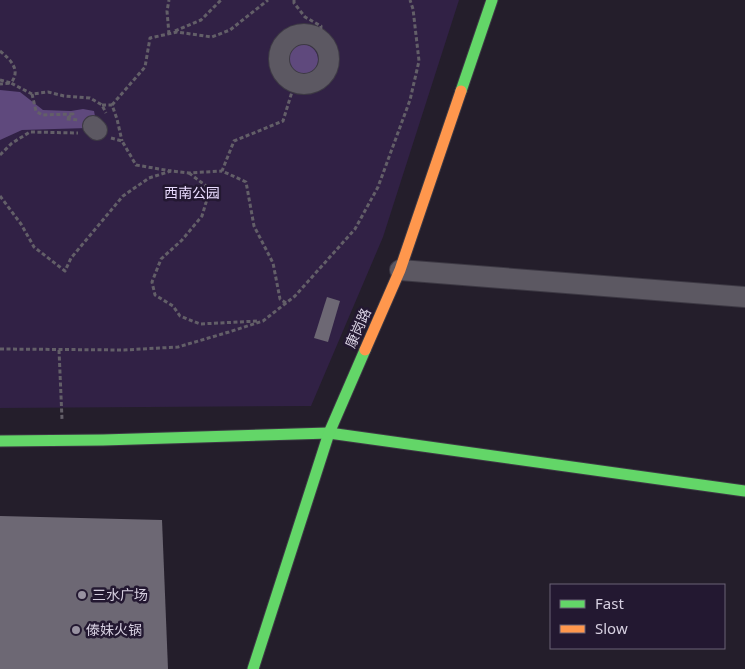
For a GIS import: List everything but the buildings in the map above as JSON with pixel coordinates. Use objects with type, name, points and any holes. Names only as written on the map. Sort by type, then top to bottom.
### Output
[{"type":"street","name":"康岗路","points":[[253,669],[329,433],[400,270],[492,0]]},
{"type":"street","points":[[301,34],[311,34],[320,39],[326,47],[329,57],[328,66],[323,75],[315,81],[305,84],[287,78],[279,62],[279,53],[283,44],[291,37],[301,34]]},
{"type":"street","points":[[400,270],[745,297]]},
{"type":"street","points":[[0,441],[329,433],[745,491]]},
{"type":"path","points":[[169,0],[167,11],[169,34]]},
{"type":"path","points":[[169,34],[201,20],[221,0]]},
{"type":"path","points":[[0,80],[11,83],[32,94],[48,92],[64,96],[90,98],[102,105],[112,105],[145,67],[150,38],[177,32],[212,37],[230,30],[268,0]]},
{"type":"path","points":[[294,0],[305,18],[321,26],[320,39]]},
{"type":"path","points":[[0,348],[124,350],[178,347],[262,321],[296,296],[355,228],[378,187],[410,100],[419,61],[413,9],[410,0]]},
{"type":"path","points":[[0,51],[12,62],[16,70],[15,78],[11,83],[0,84]]},
{"type":"path","points":[[222,171],[234,141],[283,121],[295,82]]},
{"type":"path","points":[[32,94],[36,111],[42,115],[73,114],[66,119],[89,122],[95,128],[103,126],[106,114],[102,105]]},
{"type":"path","points":[[112,105],[122,141]]},
{"type":"path","points":[[0,196],[21,224],[34,247],[65,271],[70,258],[123,196],[149,178],[171,171],[189,173],[222,171],[246,182],[254,226],[273,263],[280,299],[286,303]]},
{"type":"path","points":[[189,173],[210,189],[202,216],[182,240],[161,259],[152,282],[155,295],[173,306],[180,316],[200,324],[262,321]]},
{"type":"path","points":[[59,350],[63,440]]},
{"type":"green space","name":"西南公园","points":[[0,0],[459,0],[383,237],[311,406],[0,408]]},
{"type":"shaded area","points":[[302,44],[308,45],[313,49],[317,54],[317,66],[313,71],[308,75],[302,76],[296,75],[291,71],[287,66],[286,60],[287,54],[291,49],[296,45]]},
{"type":"shaded area","points":[[0,90],[20,92],[43,110],[71,111],[83,109],[94,111],[96,121],[88,128],[22,130],[0,140]]},
{"type":"traffic: fast","points":[[461,91],[492,0]]},
{"type":"traffic: fast","points":[[253,669],[329,433],[365,350]]},
{"type":"traffic: fast","points":[[0,441],[103,440],[329,433],[745,491]]},
{"type":"traffic: slow","points":[[365,350],[400,270],[461,91]]},
{"type":"place","name":"三水广场","points":[[82,595]]},
{"type":"place","name":"傣妹火锅","points":[[76,630]]}]
